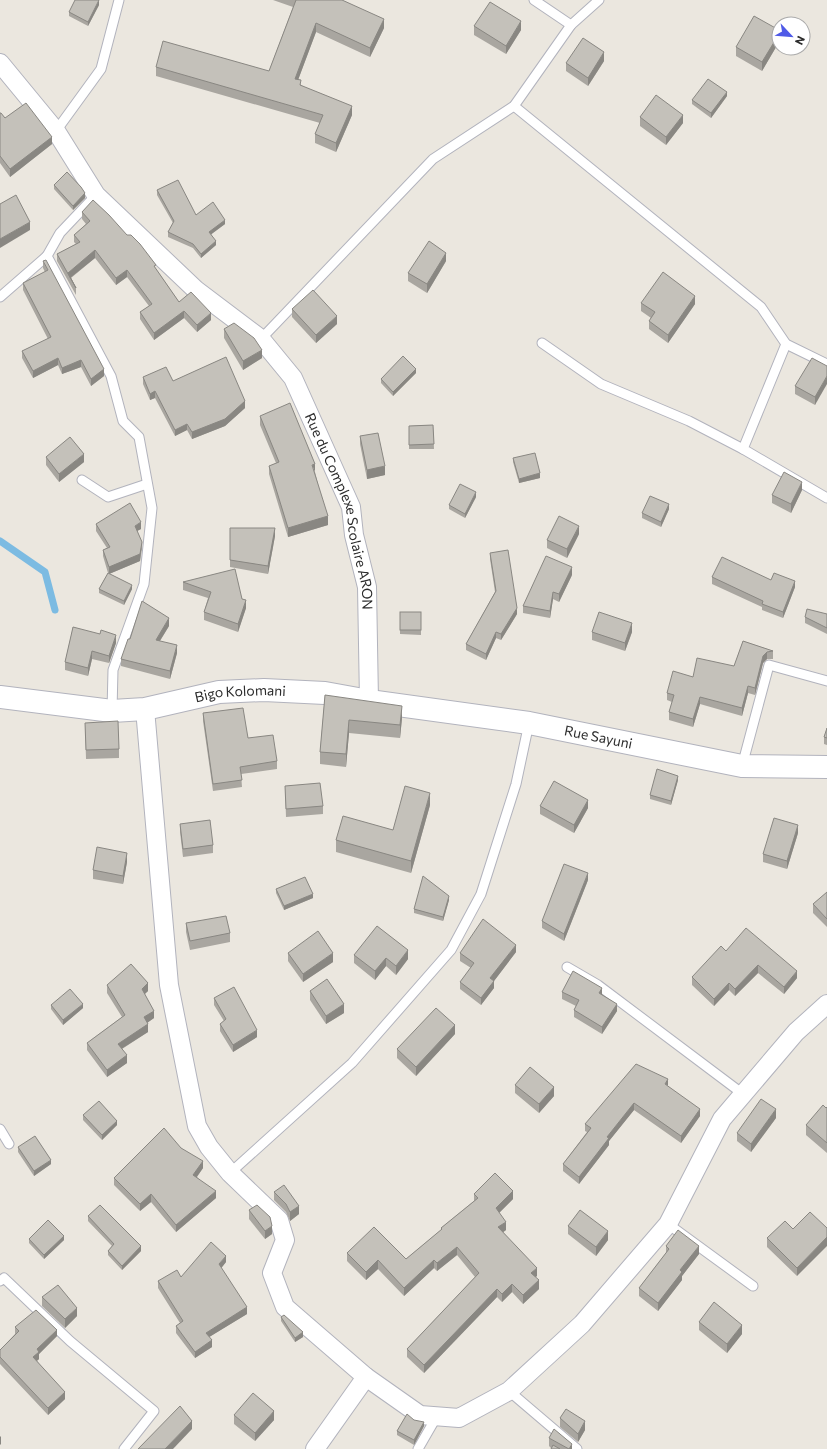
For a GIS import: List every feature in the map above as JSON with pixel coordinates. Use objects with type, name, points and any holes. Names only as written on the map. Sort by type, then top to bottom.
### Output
[{"type":"street","name":"Rue du Complexe Scolaire ARON","points":[[0,63],[56,130],[96,195],[196,290],[261,339],[293,378],[351,507],[354,535],[367,587],[369,701]]},
{"type":"street","name":"Bigo Kolomani","points":[[1,699],[112,711],[145,709],[219,692],[264,690],[325,693],[369,701]]},
{"type":"street","name":"Rue Sayuni","points":[[369,701],[529,723],[742,766],[827,767]]},
{"type":"street","points":[[145,709],[169,985],[197,1126],[209,1147],[230,1173],[279,1220],[285,1240],[272,1273],[285,1307],[366,1378],[420,1415],[459,1418],[510,1391],[582,1324],[668,1224],[722,1119],[796,1032],[827,1004]]},
{"type":"street","points":[[316,1449],[366,1378]]},
{"type":"lane","points":[[56,130],[101,69],[119,0]]},
{"type":"lane","points":[[534,0],[571,25]]},
{"type":"lane","points":[[261,339],[434,159],[514,106],[571,25],[599,0]]},
{"type":"lane","points":[[514,106],[761,307],[786,344],[827,364]]},
{"type":"lane","points":[[0,297],[47,256],[60,233],[96,195]]},
{"type":"lane","points":[[47,256],[111,376],[123,421],[139,437],[152,508],[144,584],[113,670],[112,711]]},
{"type":"lane","points":[[542,343],[601,384],[689,421],[743,449],[827,498]]},
{"type":"lane","points":[[743,449],[786,344]]},
{"type":"lane","points":[[82,480],[108,498],[147,484]]},
{"type":"lane","points":[[742,766],[769,665],[827,681]]},
{"type":"lane","points":[[230,1173],[352,1063],[451,950],[481,894],[516,784],[529,723]]},
{"type":"lane","points":[[567,967],[598,985],[743,1094]]},
{"type":"lane","points":[[0,1129],[9,1144]]},
{"type":"lane","points":[[668,1224],[753,1286]]},
{"type":"lane","points":[[0,1280],[4,1278],[70,1341],[154,1411],[124,1449]]},
{"type":"lane","points":[[510,1391],[577,1449]]},
{"type":"lane","points":[[418,1449],[437,1416]]},
{"type":"building","points":[[75,0],[99,0],[88,22],[69,12]]},
{"type":"building","points":[[296,0],[342,0],[384,19],[370,48],[316,23],[295,79],[301,80],[300,85],[352,106],[336,143],[315,134],[323,115],[156,67],[163,41],[269,71]]},
{"type":"building","points":[[490,2],[521,21],[506,46],[474,26]]},
{"type":"building","points":[[754,16],[771,26],[771,47],[762,62],[736,47]]},
{"type":"building","points":[[583,38],[604,52],[588,78],[566,63]]},
{"type":"building","points":[[708,79],[727,92],[711,113],[692,100]]},
{"type":"building","points":[[656,95],[683,115],[666,137],[640,117]]},
{"type":"building","points":[[26,103],[52,137],[10,169],[0,156],[0,113],[5,118]]},
{"type":"building","points":[[67,172],[85,193],[73,206],[54,185]]},
{"type":"building","points":[[178,180],[196,215],[213,202],[225,220],[209,232],[216,241],[201,254],[193,244],[168,232],[174,221],[157,190]]},
{"type":"building","points":[[16,195],[30,222],[0,239],[0,204]]},
{"type":"building","points":[[93,200],[127,235],[131,235],[140,244],[156,265],[154,266],[179,302],[191,292],[211,313],[197,325],[184,311],[154,333],[140,312],[152,304],[127,270],[116,278],[95,250],[68,273],[76,288],[57,254],[80,242],[74,235],[90,221],[82,212]]},
{"type":"building","points":[[429,241],[446,253],[427,284],[408,273]]},
{"type":"building","points":[[46,260],[104,369],[91,379],[81,360],[62,368],[58,358],[33,371],[22,351],[51,337],[23,283],[48,270],[43,261]]},
{"type":"building","points":[[663,272],[695,296],[668,335],[649,321],[655,312],[641,303]]},
{"type":"building","points":[[313,290],[337,316],[316,335],[292,309]]},
{"type":"building","points":[[234,323],[254,338],[262,350],[243,361],[224,329]]},
{"type":"building","points":[[403,356],[416,369],[393,392],[381,379]]},
{"type":"building","points":[[226,357],[245,401],[225,419],[192,432],[187,424],[175,430],[155,391],[150,394],[143,377],[166,367],[173,381]]},
{"type":"building","points":[[812,358],[827,366],[827,376],[815,397],[795,386]]},
{"type":"building","points":[[290,403],[315,464],[312,465],[328,516],[288,528],[269,466],[279,462],[260,416]]},
{"type":"building","points":[[433,425],[434,444],[409,445],[409,426]]},
{"type":"building","points":[[378,433],[385,466],[367,470],[360,436]]},
{"type":"building","points":[[70,437],[84,454],[59,474],[46,457]]},
{"type":"building","points":[[535,453],[540,473],[519,479],[513,458]]},
{"type":"building","points":[[784,472],[802,482],[791,504],[772,495]]},
{"type":"building","points":[[460,484],[476,492],[465,514],[449,505]]},
{"type":"building","points":[[650,496],[669,504],[661,522],[642,513]]},
{"type":"building","points":[[130,503],[141,522],[135,526],[142,542],[140,554],[109,567],[103,550],[110,547],[96,524]]},
{"type":"building","points":[[559,516],[579,526],[567,549],[547,540]]},
{"type":"building","points":[[230,528],[275,528],[268,566],[230,560]]},
{"type":"building","points":[[508,550],[517,608],[501,634],[496,632],[486,654],[466,644],[496,591],[490,553]]},
{"type":"building","points":[[546,556],[572,567],[559,594],[553,592],[550,611],[523,606]]},
{"type":"building","points":[[722,557],[771,580],[774,573],[795,581],[783,612],[762,604],[763,601],[712,577]]},
{"type":"building","points":[[235,569],[242,599],[246,600],[238,624],[204,612],[211,592],[183,582]]},
{"type":"building","points":[[108,573],[132,585],[124,601],[99,589]]},
{"type":"building","points":[[142,601],[169,618],[156,640],[177,645],[170,671],[121,659],[128,639],[130,639]]},
{"type":"building","points":[[807,609],[827,614],[827,628],[805,617]]},
{"type":"building","points":[[400,612],[421,612],[421,630],[400,630]]},
{"type":"building","points":[[599,612],[632,623],[625,643],[592,632]]},
{"type":"building","points":[[73,627],[100,634],[101,630],[116,635],[109,656],[92,651],[88,668],[65,662]]},
{"type":"building","points":[[743,641],[773,651],[767,652],[763,656],[755,688],[748,686],[742,708],[700,697],[693,719],[669,712],[674,695],[667,693],[673,671],[693,677],[697,658],[734,666]]},
{"type":"building","points":[[325,695],[402,706],[400,725],[349,720],[346,754],[320,752]]},
{"type":"building","points":[[243,708],[248,738],[273,735],[277,761],[240,767],[242,780],[213,784],[203,713]]},
{"type":"building","points":[[118,721],[119,749],[86,750],[85,723]]},
{"type":"building","points":[[827,728],[827,738],[824,737]]},
{"type":"building","points":[[657,769],[678,776],[671,801],[650,795]]},
{"type":"building","points":[[554,781],[588,800],[574,825],[540,806]]},
{"type":"building","points":[[320,783],[323,806],[286,809],[285,786]]},
{"type":"building","points":[[405,786],[430,793],[411,861],[336,840],[343,816],[393,830]]},
{"type":"building","points":[[774,818],[798,825],[787,861],[763,854]]},
{"type":"building","points":[[210,820],[213,845],[183,849],[180,824]]},
{"type":"building","points":[[97,847],[127,853],[123,876],[93,870]]},
{"type":"building","points":[[564,864],[588,873],[564,934],[542,921]]},
{"type":"building","points":[[423,876],[449,896],[443,917],[414,909]]},
{"type":"building","points":[[305,877],[313,894],[284,906],[276,889]]},
{"type":"building","points":[[827,892],[827,919],[813,904]]},
{"type":"building","points":[[226,916],[230,933],[190,941],[186,923]]},
{"type":"building","points":[[483,919],[516,945],[490,978],[494,981],[481,998],[460,982],[474,963],[460,953]]},
{"type":"building","points":[[377,926],[408,950],[396,966],[386,958],[375,971],[354,955]]},
{"type":"building","points":[[746,928],[797,971],[784,987],[758,965],[735,989],[729,983],[714,999],[692,977],[721,946],[726,951]]},
{"type":"building","points":[[318,931],[333,953],[303,974],[288,953]]},
{"type":"building","points":[[131,964],[148,983],[142,989],[154,1011],[144,1017],[148,1024],[118,1044],[127,1055],[107,1070],[87,1043],[125,1015],[107,985]]},
{"type":"building","points":[[573,971],[602,988],[599,993],[617,1004],[602,1027],[574,1010],[579,1000],[562,992]]},
{"type":"building","points":[[327,979],[344,1004],[326,1016],[310,991]]},
{"type":"building","points":[[234,987],[257,1030],[233,1045],[220,1024],[226,1019],[214,998]]},
{"type":"building","points":[[70,989],[83,1004],[63,1020],[51,1005]]},
{"type":"building","points":[[436,1008],[455,1025],[416,1067],[397,1049]]},
{"type":"building","points":[[636,1064],[668,1079],[665,1084],[700,1109],[681,1136],[634,1103],[607,1137],[609,1138],[579,1177],[563,1164],[591,1128],[585,1124]]},
{"type":"building","points":[[530,1067],[554,1087],[539,1104],[515,1085]]},
{"type":"building","points":[[761,1099],[776,1109],[751,1144],[737,1133]]},
{"type":"building","points":[[99,1101],[117,1121],[102,1135],[83,1115]]},
{"type":"building","points":[[823,1105],[826,1108],[827,1107],[827,1143],[806,1125]]},
{"type":"building","points":[[164,1128],[181,1148],[203,1161],[193,1175],[216,1191],[176,1225],[151,1194],[140,1204],[114,1178]]},
{"type":"building","points":[[35,1136],[51,1160],[34,1171],[18,1147]]},
{"type":"building","points":[[495,1173],[513,1191],[496,1208],[506,1222],[498,1227],[537,1268],[531,1273],[539,1280],[523,1295],[512,1284],[502,1294],[497,1289],[424,1365],[407,1349],[479,1273],[457,1247],[437,1263],[434,1260],[404,1288],[378,1260],[366,1272],[347,1253],[374,1227],[406,1259],[478,1198],[474,1194]]},
{"type":"building","points":[[284,1185],[299,1206],[290,1212],[286,1204],[274,1192]]},
{"type":"building","points":[[100,1205],[141,1246],[122,1266],[108,1251],[114,1244],[88,1216]]},
{"type":"building","points":[[257,1205],[270,1217],[272,1226],[265,1231],[249,1210]]},
{"type":"building","points":[[580,1210],[608,1231],[596,1247],[568,1226]]},
{"type":"building","points":[[810,1212],[827,1228],[827,1237],[797,1268],[767,1238],[785,1221],[793,1229]]},
{"type":"building","points":[[48,1220],[64,1236],[44,1255],[29,1239]]},
{"type":"building","points":[[678,1230],[699,1246],[680,1270],[682,1272],[658,1303],[639,1288],[669,1249],[666,1246]]},
{"type":"building","points":[[211,1242],[226,1256],[219,1264],[247,1307],[206,1333],[212,1340],[195,1352],[176,1326],[183,1321],[158,1281],[177,1270],[181,1277]]},
{"type":"building","points":[[58,1285],[77,1308],[65,1319],[42,1297]]},
{"type":"building","points":[[714,1302],[742,1325],[727,1344],[699,1322]]},
{"type":"building","points":[[36,1310],[57,1330],[37,1349],[39,1352],[33,1357],[65,1392],[48,1408],[0,1357],[0,1350],[19,1331],[15,1327]]},
{"type":"building","points":[[284,1315],[303,1332],[295,1338],[281,1317]]},
{"type":"building","points":[[253,1393],[274,1411],[255,1433],[234,1415]]},
{"type":"building","points":[[180,1406],[192,1421],[165,1449],[138,1449]]},
{"type":"building","points":[[566,1409],[585,1421],[578,1434],[560,1418]]},
{"type":"building","points":[[407,1414],[414,1420],[424,1422],[414,1440],[397,1431]]},
{"type":"building","points":[[554,1429],[572,1444],[569,1449],[549,1438]]},
{"type":"building","points":[[553,1445],[560,1449],[551,1449]]},
{"type":"waterway","points":[[0,541],[45,572],[55,610]]}]
